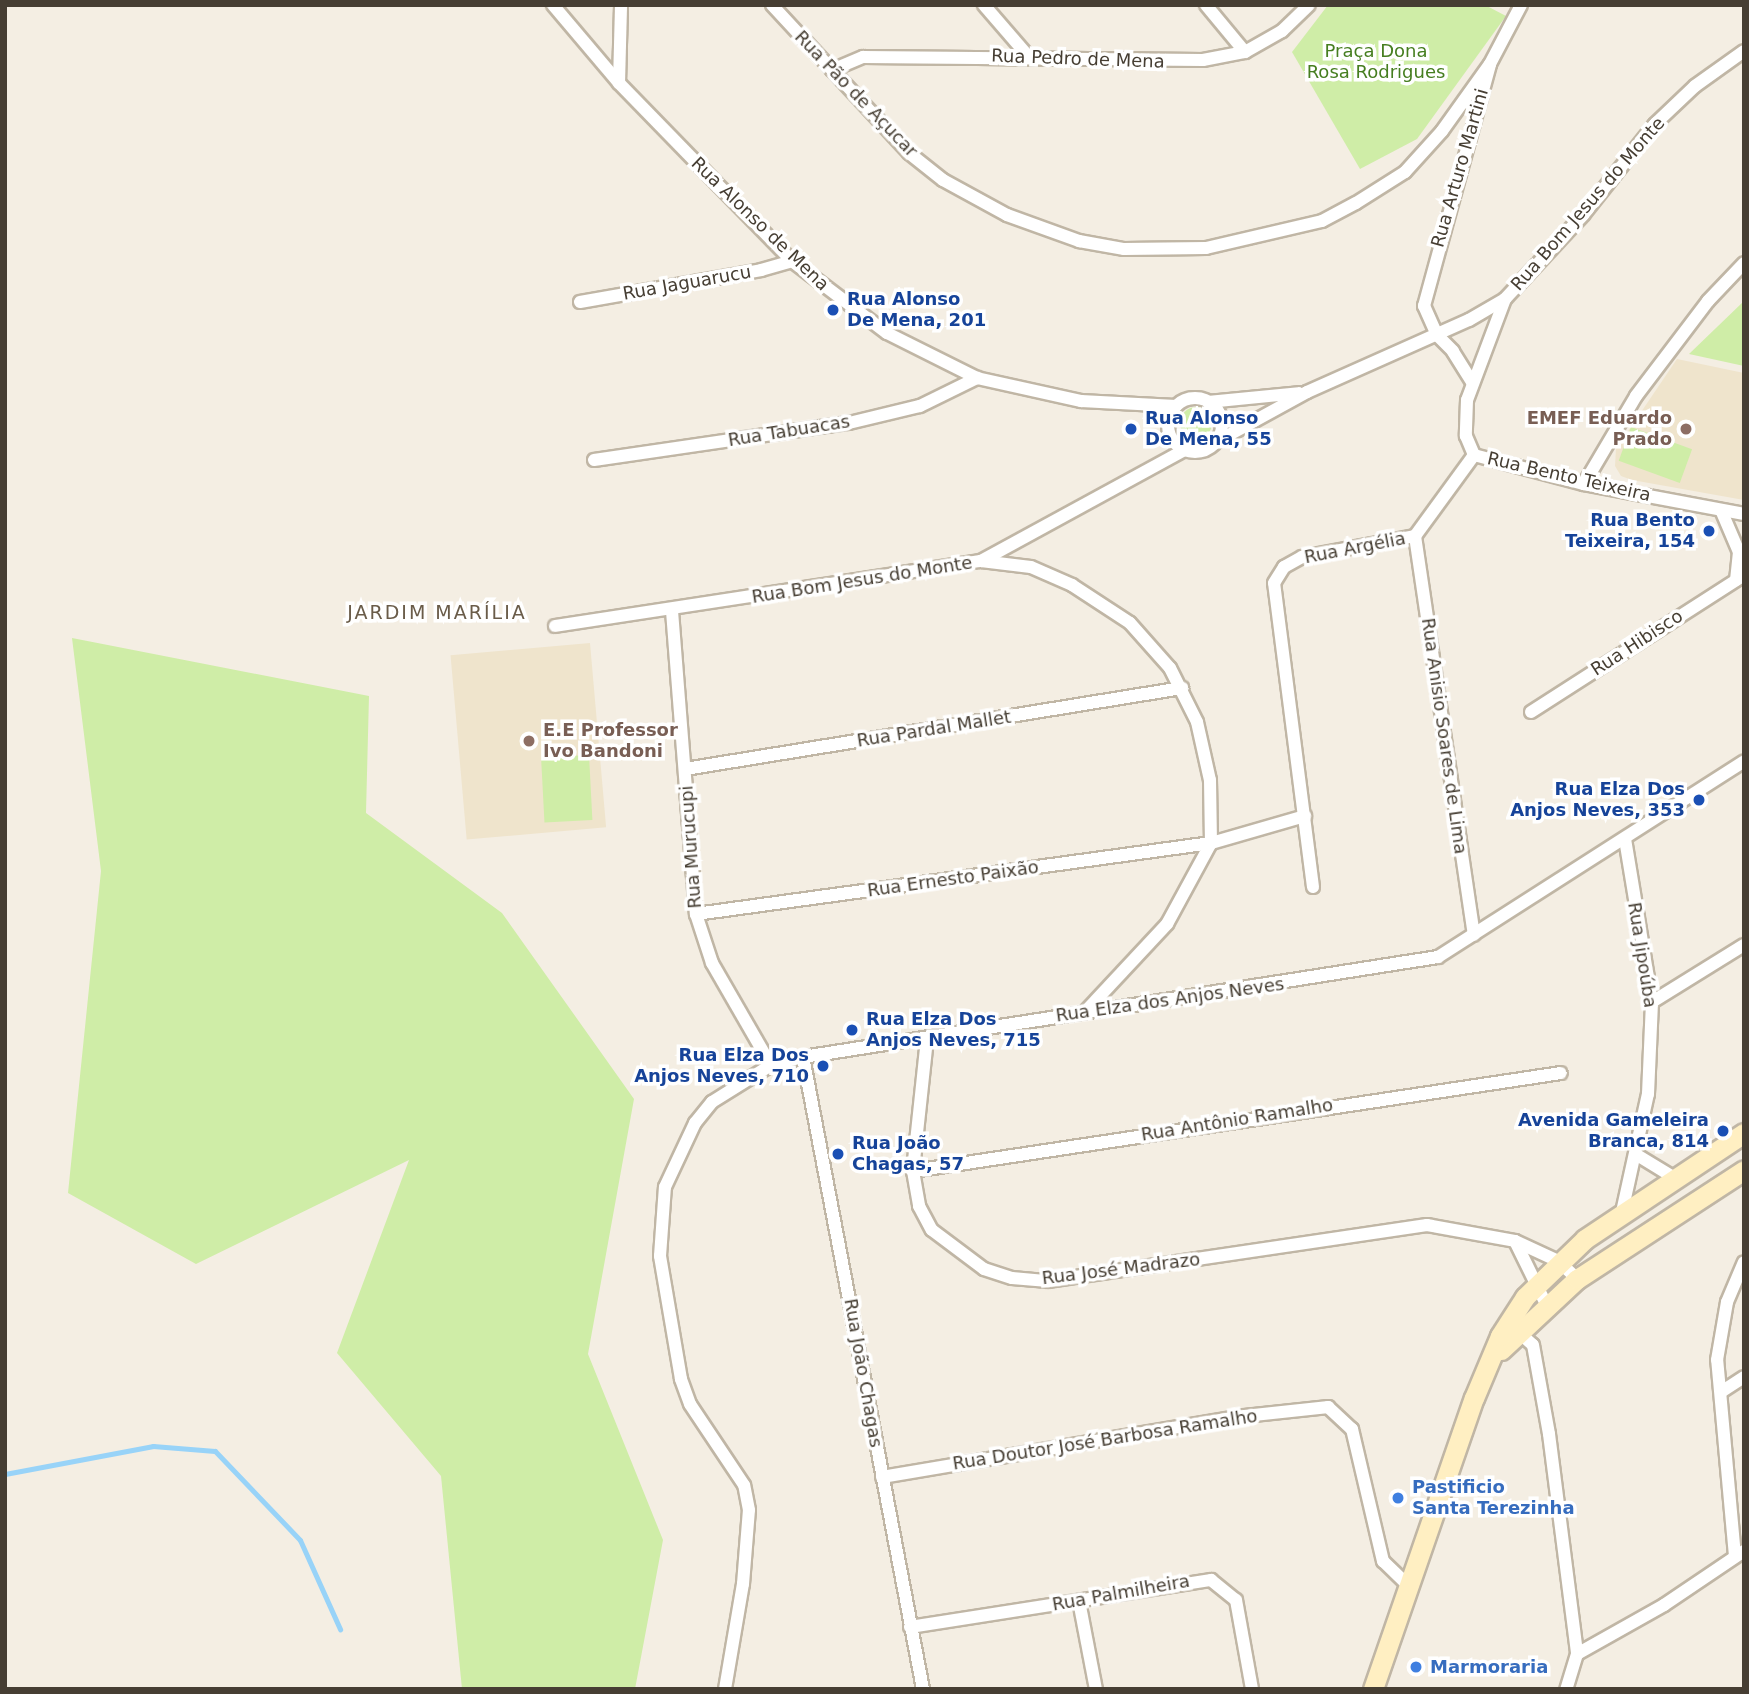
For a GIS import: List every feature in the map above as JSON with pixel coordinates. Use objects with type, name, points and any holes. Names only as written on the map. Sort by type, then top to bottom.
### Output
[{"type":"main road","points":[[1373,1689],[1474,1398],[1492,1357],[1513,1328],[1539,1282],[1558,1261],[1622,1212],[1744,1133]]},
{"type":"main road","points":[[1513,1328],[1577,1279],[1744,1170]]},
{"type":"street","name":"Rua Alonso de Mena","points":[[553,5],[619,83],[792,261],[887,333],[977,378],[1081,401],[1176,406]]},
{"type":"street","points":[[619,83],[621,5]]},
{"type":"street","name":"Rua Pão de Açucar","points":[[772,5],[909,153],[975,200],[1079,240],[1154,250],[1206,248],[1246,240],[1322,220],[1356,203],[1405,172],[1442,131],[1490,64]]},
{"type":"street","points":[[984,5],[1028,56]]},
{"type":"street","points":[[1206,5],[1245,52]]},
{"type":"street","name":"Rua Pedro de Mena","points":[[832,70],[863,57],[1028,56],[1163,63],[1245,52],[1282,31],[1309,5]]},
{"type":"street","name":"Rua Arturo Martini","points":[[1472,382],[1454,351],[1437,335],[1424,306],[1428,280],[1490,64],[1521,5]]},
{"type":"street","name":"Rua Bom Jesus do Monte","points":[[1216,442],[1307,392],[1437,335],[1505,299],[1583,215],[1655,124],[1695,86],[1744,51]]},
{"type":"street","name":"Rua Jaguarucu","points":[[580,302],[761,270],[792,261]]},
{"type":"street","points":[[1584,484],[1636,396],[1708,301],[1744,263]]},
{"type":"street","name":"Rua Bento Teixeira","points":[[1505,299],[1472,382],[1465,421],[1474,455],[1584,484],[1744,514]]},
{"type":"street","name":"Rua Tabuacas","points":[[594,460],[849,423],[920,406],[977,378]]},
{"type":"street","name":"Rua Bom Jesus do Monte","points":[[1208,402],[1307,392]]},
{"type":"street","points":[[1190,398],[1208,402],[1220,416],[1216,442],[1200,451],[1185,450],[1173,441],[1168,427],[1176,406],[1190,398]]},
{"type":"street","name":"Rua Bom Jesus do Monte","points":[[555,626],[672,611],[981,561],[1185,450]]},
{"type":"street","name":"Rua Argélia","points":[[1313,887],[1274,583],[1284,567],[1302,557],[1415,536],[1474,455]]},
{"type":"street","points":[[1721,510],[1739,552],[1740,577]]},
{"type":"street","name":"Rua Anisio Soares de Lima","points":[[1415,536],[1474,935]]},
{"type":"street","points":[[981,561],[1031,568],[1100,602],[1152,644],[1182,688],[1197,722],[1210,780],[1211,843],[1167,925],[1086,1011]]},
{"type":"street","name":"Rua Hibisco","points":[[1531,712],[1740,577]]},
{"type":"street","name":"Rua Murucupi","points":[[672,611],[696,914],[712,963],[771,1065]]},
{"type":"street","name":"Rua Pardal Mallet","points":[[685,769],[1182,688]]},
{"type":"street","name":"Rua Elza dos Anjos Neves","points":[[725,1689],[743,1584],[750,1510],[744,1485],[690,1404],[681,1379],[660,1256],[660,1209],[665,1187],[695,1123],[726,1090],[771,1065],[803,1057],[927,1039],[1086,1011],[1391,968],[1438,957],[1744,761]]},
{"type":"street","points":[[1211,843],[1305,816]]},
{"type":"street","name":"Rua Jipoúba","points":[[1622,1212],[1637,1155],[1649,1082],[1651,1002],[1625,839]]},
{"type":"street","name":"Rua Ernesto Paixão","points":[[696,914],[1211,843]]},
{"type":"street","points":[[1651,1002],[1744,944]]},
{"type":"street","name":"Rua José Madrazo","points":[[927,1039],[913,1171],[919,1206],[932,1230],[984,1269],[1012,1278],[1073,1277],[1394,1227],[1427,1225],[1516,1241],[1558,1261],[1577,1279]]},
{"type":"street","name":"Rua João Chagas","points":[[803,1057],[923,1689]]},
{"type":"street","name":"Rua Antônio Ramalho","points":[[913,1171],[1561,1073]]},
{"type":"street","points":[[1637,1155],[1673,1177]]},
{"type":"street","points":[[1516,1241],[1539,1282],[1546,1304]]},
{"type":"street","points":[[1577,1654],[1664,1605],[1740,1554],[1721,1392],[1718,1336],[1744,1262]]},
{"type":"street","points":[[1513,1328],[1533,1345],[1544,1402],[1577,1654],[1566,1689]]},
{"type":"street","points":[[1721,1392],[1744,1377]]},
{"type":"street","name":"Rua Doutor José Barbosa Ramalho","points":[[882,1477],[1235,1417],[1328,1408],[1352,1429],[1383,1561],[1408,1585]]},
{"type":"street","name":"Rua Palmilheira","points":[[910,1627],[1079,1601],[1142,1587],[1210,1580],[1228,1589],[1236,1600],[1252,1689]]},
{"type":"street","points":[[1079,1601],[1096,1689]]},
{"type":"shaded area","name":"EMEF Eduardo Prado","points":[[1677,359],[1744,373],[1744,500],[1632,480],[1621,476],[1615,466],[1616,449]]},
{"type":"shaded area","name":"E.E Professor Ivo Bandoni","points":[[590,643],[606,827],[467,839],[451,655]]},
{"type":"green space","name":"Praça Dona Rosa Rodrigues","points":[[1328,5],[1485,5],[1506,16],[1417,139],[1360,169],[1292,52]]},
{"type":"green space","points":[[1744,301],[1744,366],[1689,354]]},
{"type":"green space","points":[[1196,407],[1207,412],[1212,423],[1207,434],[1196,439],[1185,434],[1180,423],[1185,412]]},
{"type":"green space","points":[[1631,427],[1692,449],[1680,483],[1619,461]]},
{"type":"green space","points":[[72,638],[369,696],[366,813],[502,913],[634,1099],[588,1354],[663,1540],[635,1689],[462,1689],[441,1476],[337,1353],[409,1160],[196,1264],[68,1193],[101,871]]},
{"type":"green space","points":[[589,755],[592,820],[544,822],[541,758]]},
{"type":"waterway","points":[[5,1474],[153,1446],[215,1451],[300,1540],[340,1629]]},
{"type":"place","name":"Rua Alonso De Mena, 201","points":[[833,310]]},
{"type":"place","name":"Rua Alonso De Mena, 55","points":[[1131,429]]},
{"type":"place","name":"EMEF Eduardo Prado","points":[[1686,429]]},
{"type":"place","name":"Rua Bento Teixeira, 154","points":[[1709,531]]},
{"type":"place","name":"E.E Professor Ivo Bandoni","points":[[529,741]]},
{"type":"place","name":"Rua Elza Dos Anjos Neves, 353","points":[[1699,800]]},
{"type":"place","name":"Rua Elza Dos Anjos Neves, 715","points":[[852,1030]]},
{"type":"place","name":"Rua Elza Dos Anjos Neves, 710","points":[[823,1066]]},
{"type":"place","name":"Avenida Gameleira Branca, 814","points":[[1723,1131]]},
{"type":"place","name":"Rua João Chagas, 57","points":[[838,1154]]},
{"type":"place","name":"Pastificio Santa Terezinha","points":[[1398,1498]]},
{"type":"place","name":"Marmoraria","points":[[1416,1667]]},
{"type":"district","name":"JARDIM MARÍLIA","points":[[437,613]]}]
